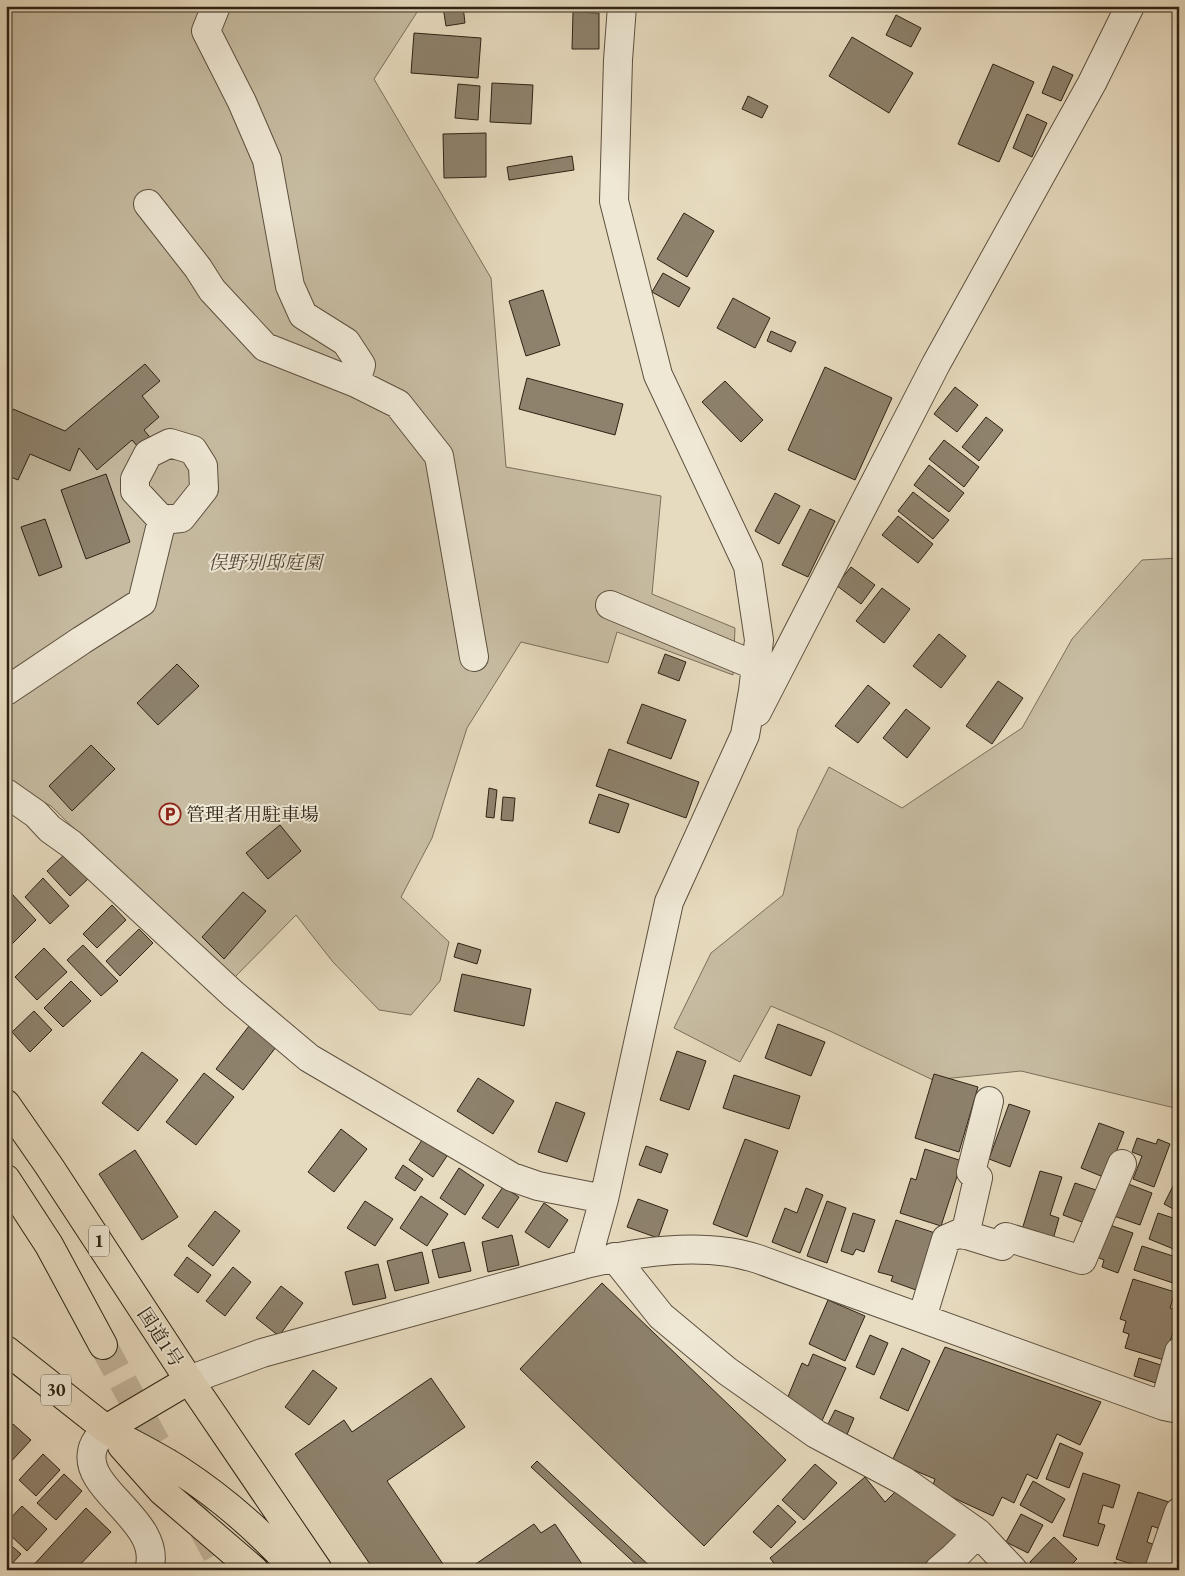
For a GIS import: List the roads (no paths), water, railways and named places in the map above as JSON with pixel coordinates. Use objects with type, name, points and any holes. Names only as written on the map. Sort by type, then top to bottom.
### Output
[{"type":"main road","name":"国道1号","points":[[6,1104],[318,1570]]},
{"type":"main road","points":[[6,1179],[49,1245],[103,1345]]},
{"type":"main road","name":"30","points":[[8,1356],[106,1429]]},
{"type":"main road","points":[[106,1429],[189,1380]]},
{"type":"main road","points":[[106,1429],[162,1491],[254,1570]]},
{"type":"main road","points":[[106,1429],[179,1470],[222,1502],[255,1529],[295,1570]]},
{"type":"street","points":[[216,6],[206,31],[242,102],[268,160],[290,286],[303,315],[346,342],[361,365],[356,384]]},
{"type":"street","points":[[622,6],[618,60],[614,201],[658,375],[748,566],[759,640],[754,691],[746,734]]},
{"type":"street","points":[[586,1264],[604,1199],[670,902],[746,734],[936,364],[1092,83],[1130,6]]},
{"type":"street","points":[[148,204],[198,268],[212,290],[265,347],[356,384],[398,404],[439,456],[474,657]]},
{"type":"street","points":[[6,692],[142,602],[162,520]]},
{"type":"street","points":[[610,605],[756,666]]},
{"type":"street","points":[[6,793],[36,814],[50,828],[71,844],[233,994],[309,1058],[512,1177],[538,1186],[604,1199]]},
{"type":"street","points":[[965,1235],[978,1178],[971,1172],[989,1100]]},
{"type":"street","points":[[922,1318],[946,1239],[960,1233],[1002,1246],[1006,1237],[1082,1260],[1122,1164]]},
{"type":"street","points":[[189,1380],[262,1353],[586,1264],[614,1257],[701,1249],[729,1252],[758,1259],[1171,1407],[1179,1352]]},
{"type":"street","points":[[614,1257],[661,1316],[727,1371],[816,1434],[904,1481],[978,1533],[1014,1570]]},
{"type":"street","points":[[106,1429],[96,1440],[91,1453],[92,1466],[100,1479],[144,1533],[150,1547],[154,1567]]},
{"type":"street","points":[[1159,1570],[1179,1512]]},
{"type":"street","points":[[939,1570],[978,1533]]},
{"type":"tunnel","points":[[103,1345],[225,1570]]},
{"type":"place","name":"管理者用駐車場","points":[[170,814]]},
{"type":"park label","name":"俣野別邸庭園","points":[[265,562]]}]
